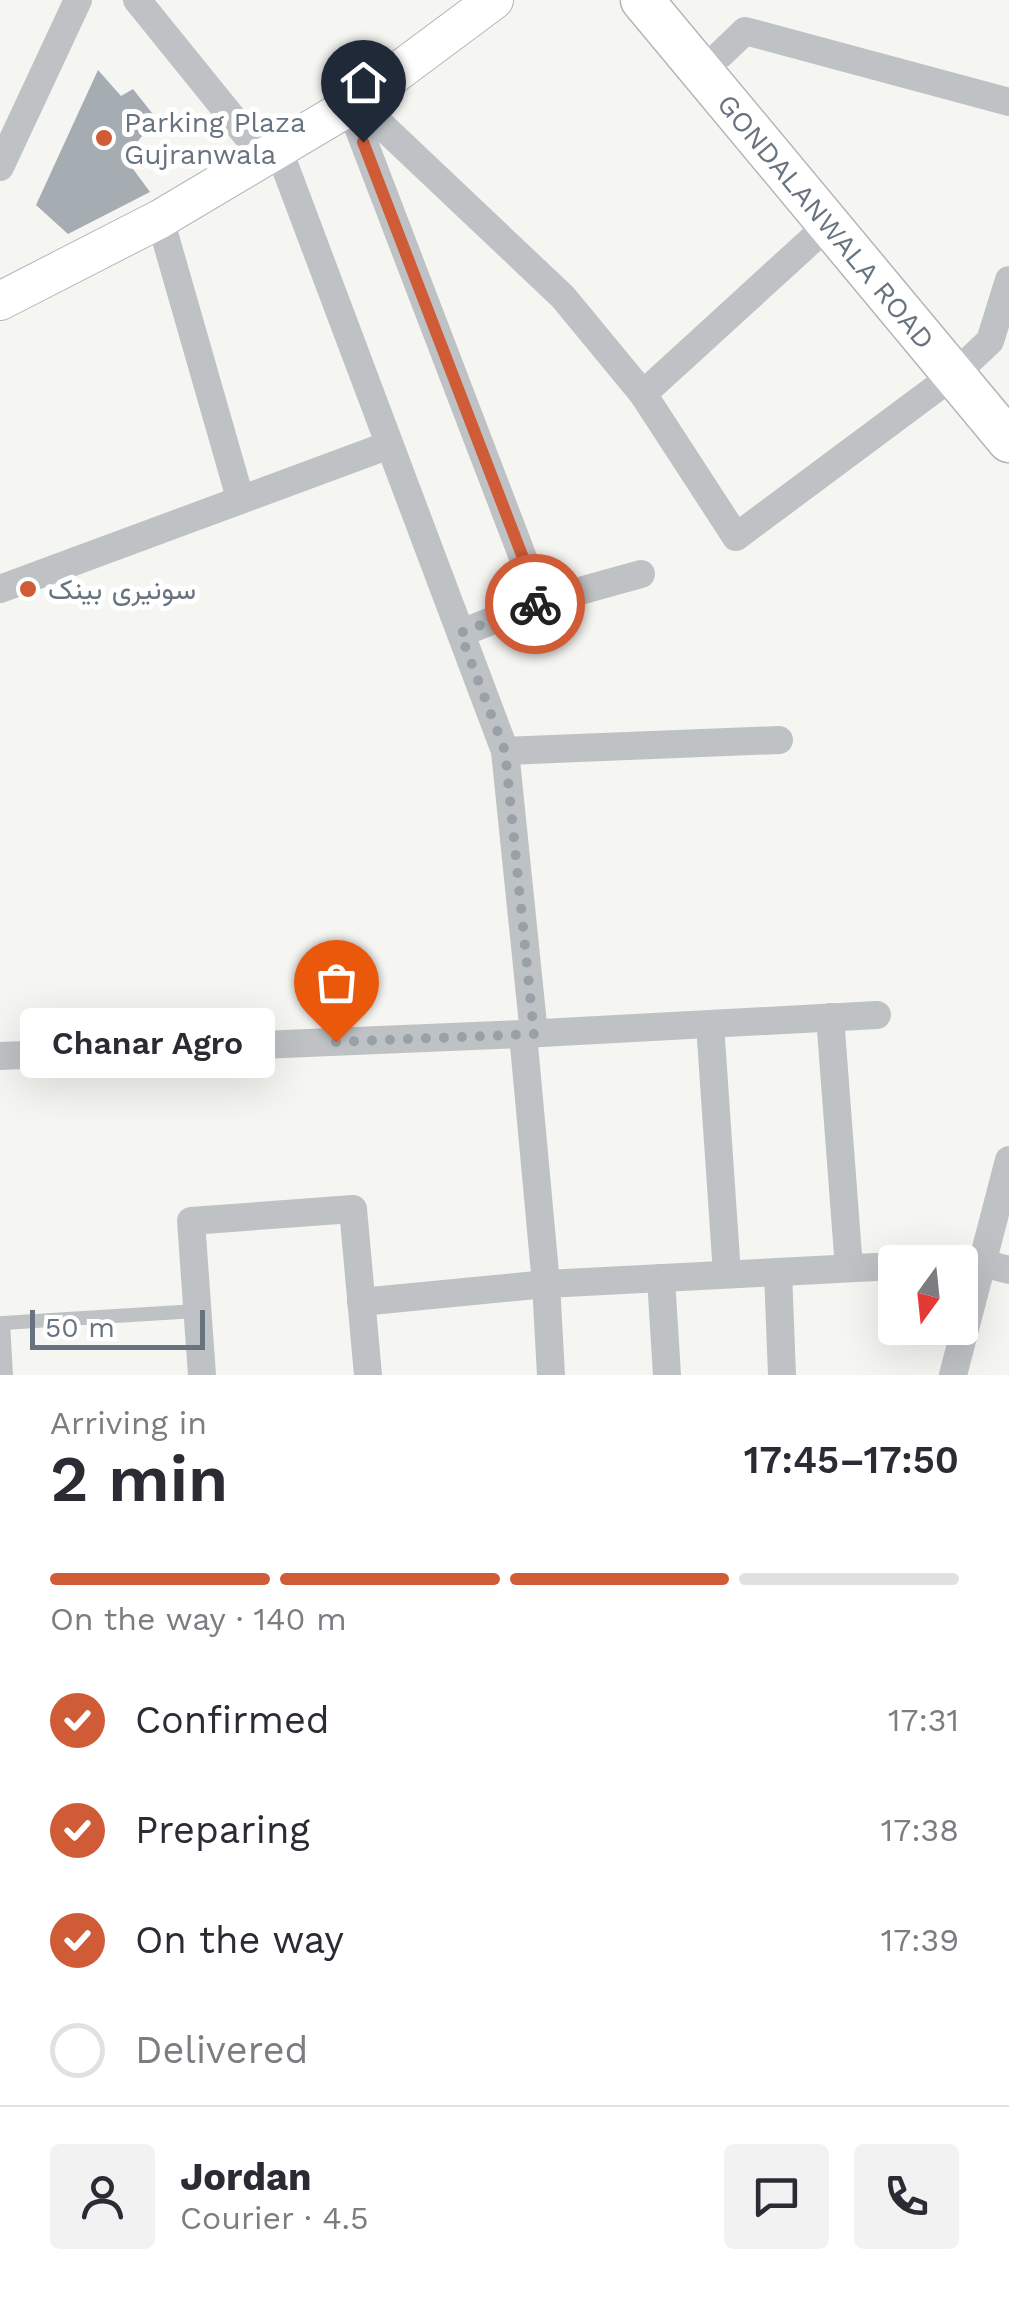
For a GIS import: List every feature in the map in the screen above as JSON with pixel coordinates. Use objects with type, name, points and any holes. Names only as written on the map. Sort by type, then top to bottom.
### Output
[{"type":"main road","name":"GONDALANWALA ROAD","points":[[642,0],[828,225],[965,364],[1009,394]]},
{"type":"main road","name":"GONDALANWALA ROAD","points":[[676,0],[965,364],[1009,440]]},
{"type":"street","points":[[0,167],[78,0]]},
{"type":"street","points":[[137,0],[271,153],[389,445],[505,751],[551,1375]]},
{"type":"street","points":[[0,300],[160,219],[354,104],[494,0]]},
{"type":"street","points":[[720,54],[745,31],[1009,102]]},
{"type":"street","points":[[354,104],[563,297],[643,394],[736,537],[990,341],[1009,280]]},
{"type":"street","points":[[354,104],[540,602]]},
{"type":"street","points":[[160,219],[240,498]]},
{"type":"street","points":[[643,394],[828,225]]},
{"type":"street","points":[[0,589],[389,445]]},
{"type":"street","points":[[460,633],[540,602],[641,574]]},
{"type":"street","points":[[505,751],[778,740]]},
{"type":"street","points":[[0,1056],[528,1034],[877,1014]]},
{"type":"street","points":[[830,1017],[849,1268]]},
{"type":"street","points":[[710,1024],[726,1274]]},
{"type":"street","points":[[954,1375],[1009,1160]]},
{"type":"street","points":[[202,1375],[191,1220],[353,1209],[368,1375]]},
{"type":"street","points":[[360,1302],[546,1284],[878,1267]]},
{"type":"street","points":[[778,1272],[782,1375]]},
{"type":"street","points":[[661,1278],[667,1375]]},
{"type":"lane","points":[[6,1375],[1,1323],[196,1311]]},
{"type":"building","name":"Parking Plaza Gujranwala","points":[[98,70],[121,96],[133,89],[156,118],[125,158],[150,192],[68,234],[36,205]]},
{"type":"way so far","points":[[336,1042],[534,1034],[505,751],[460,633],[535,604]]},
{"type":"place","name":"Parking Plaza Gujranwala","points":[[104,138]]},
{"type":"place","name":"سونیری بینک","points":[[28,589]]},
{"type":"place","name":"Chanar Agro","points":[[336,1042]]},
{"type":"route","points":[[363,142],[540,602],[535,604]]}]
